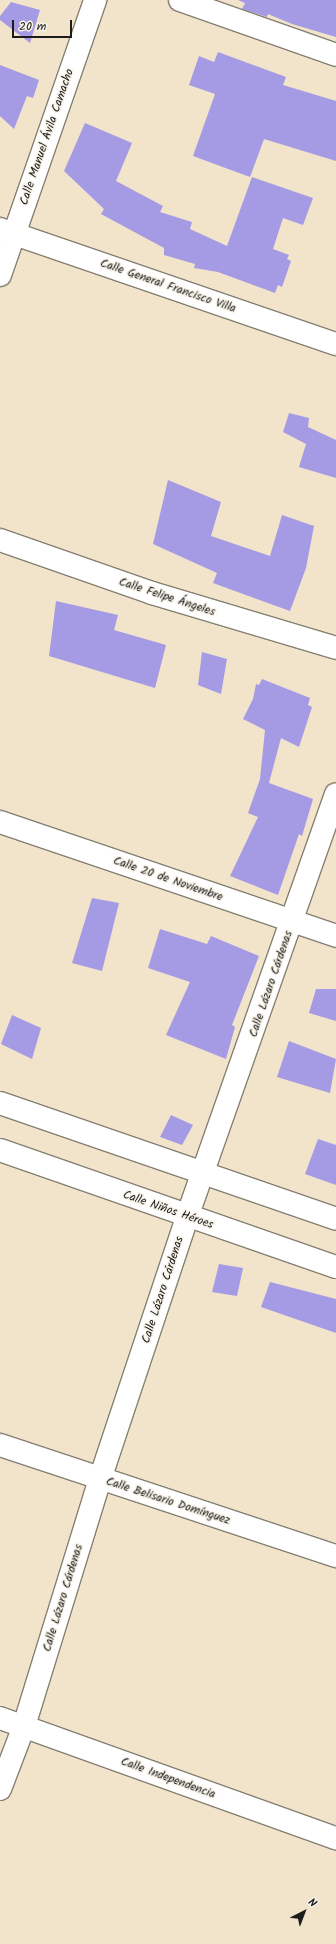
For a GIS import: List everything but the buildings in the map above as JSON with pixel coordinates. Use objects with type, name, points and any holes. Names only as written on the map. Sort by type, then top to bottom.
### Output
[{"type":"street","name":"Calle Manuel Ávila Camacho","points":[[0,275],[7,231],[96,0]]},
{"type":"street","points":[[180,0],[336,55]]},
{"type":"street","name":"Calle General Francisco Villa","points":[[7,231],[336,344]]},
{"type":"street","name":"Calle Felipe Ángeles","points":[[0,540],[152,593],[336,648]]},
{"type":"street","name":"Calle Lázaro Cárdenas","points":[[0,1789],[24,1726],[100,1479],[187,1217],[204,1174],[336,794]]},
{"type":"street","name":"Calle 20 de Noviembre","points":[[0,822],[336,936]]},
{"type":"street","points":[[0,1103],[336,1219]]},
{"type":"street","name":"Calle Niños Héroes","points":[[0,1150],[187,1217],[336,1267]]},
{"type":"street","name":"Calle Belisario Domínguez","points":[[0,1445],[336,1556]]},
{"type":"street","name":"Calle Independencia","points":[[0,1718],[336,1838]]}]
